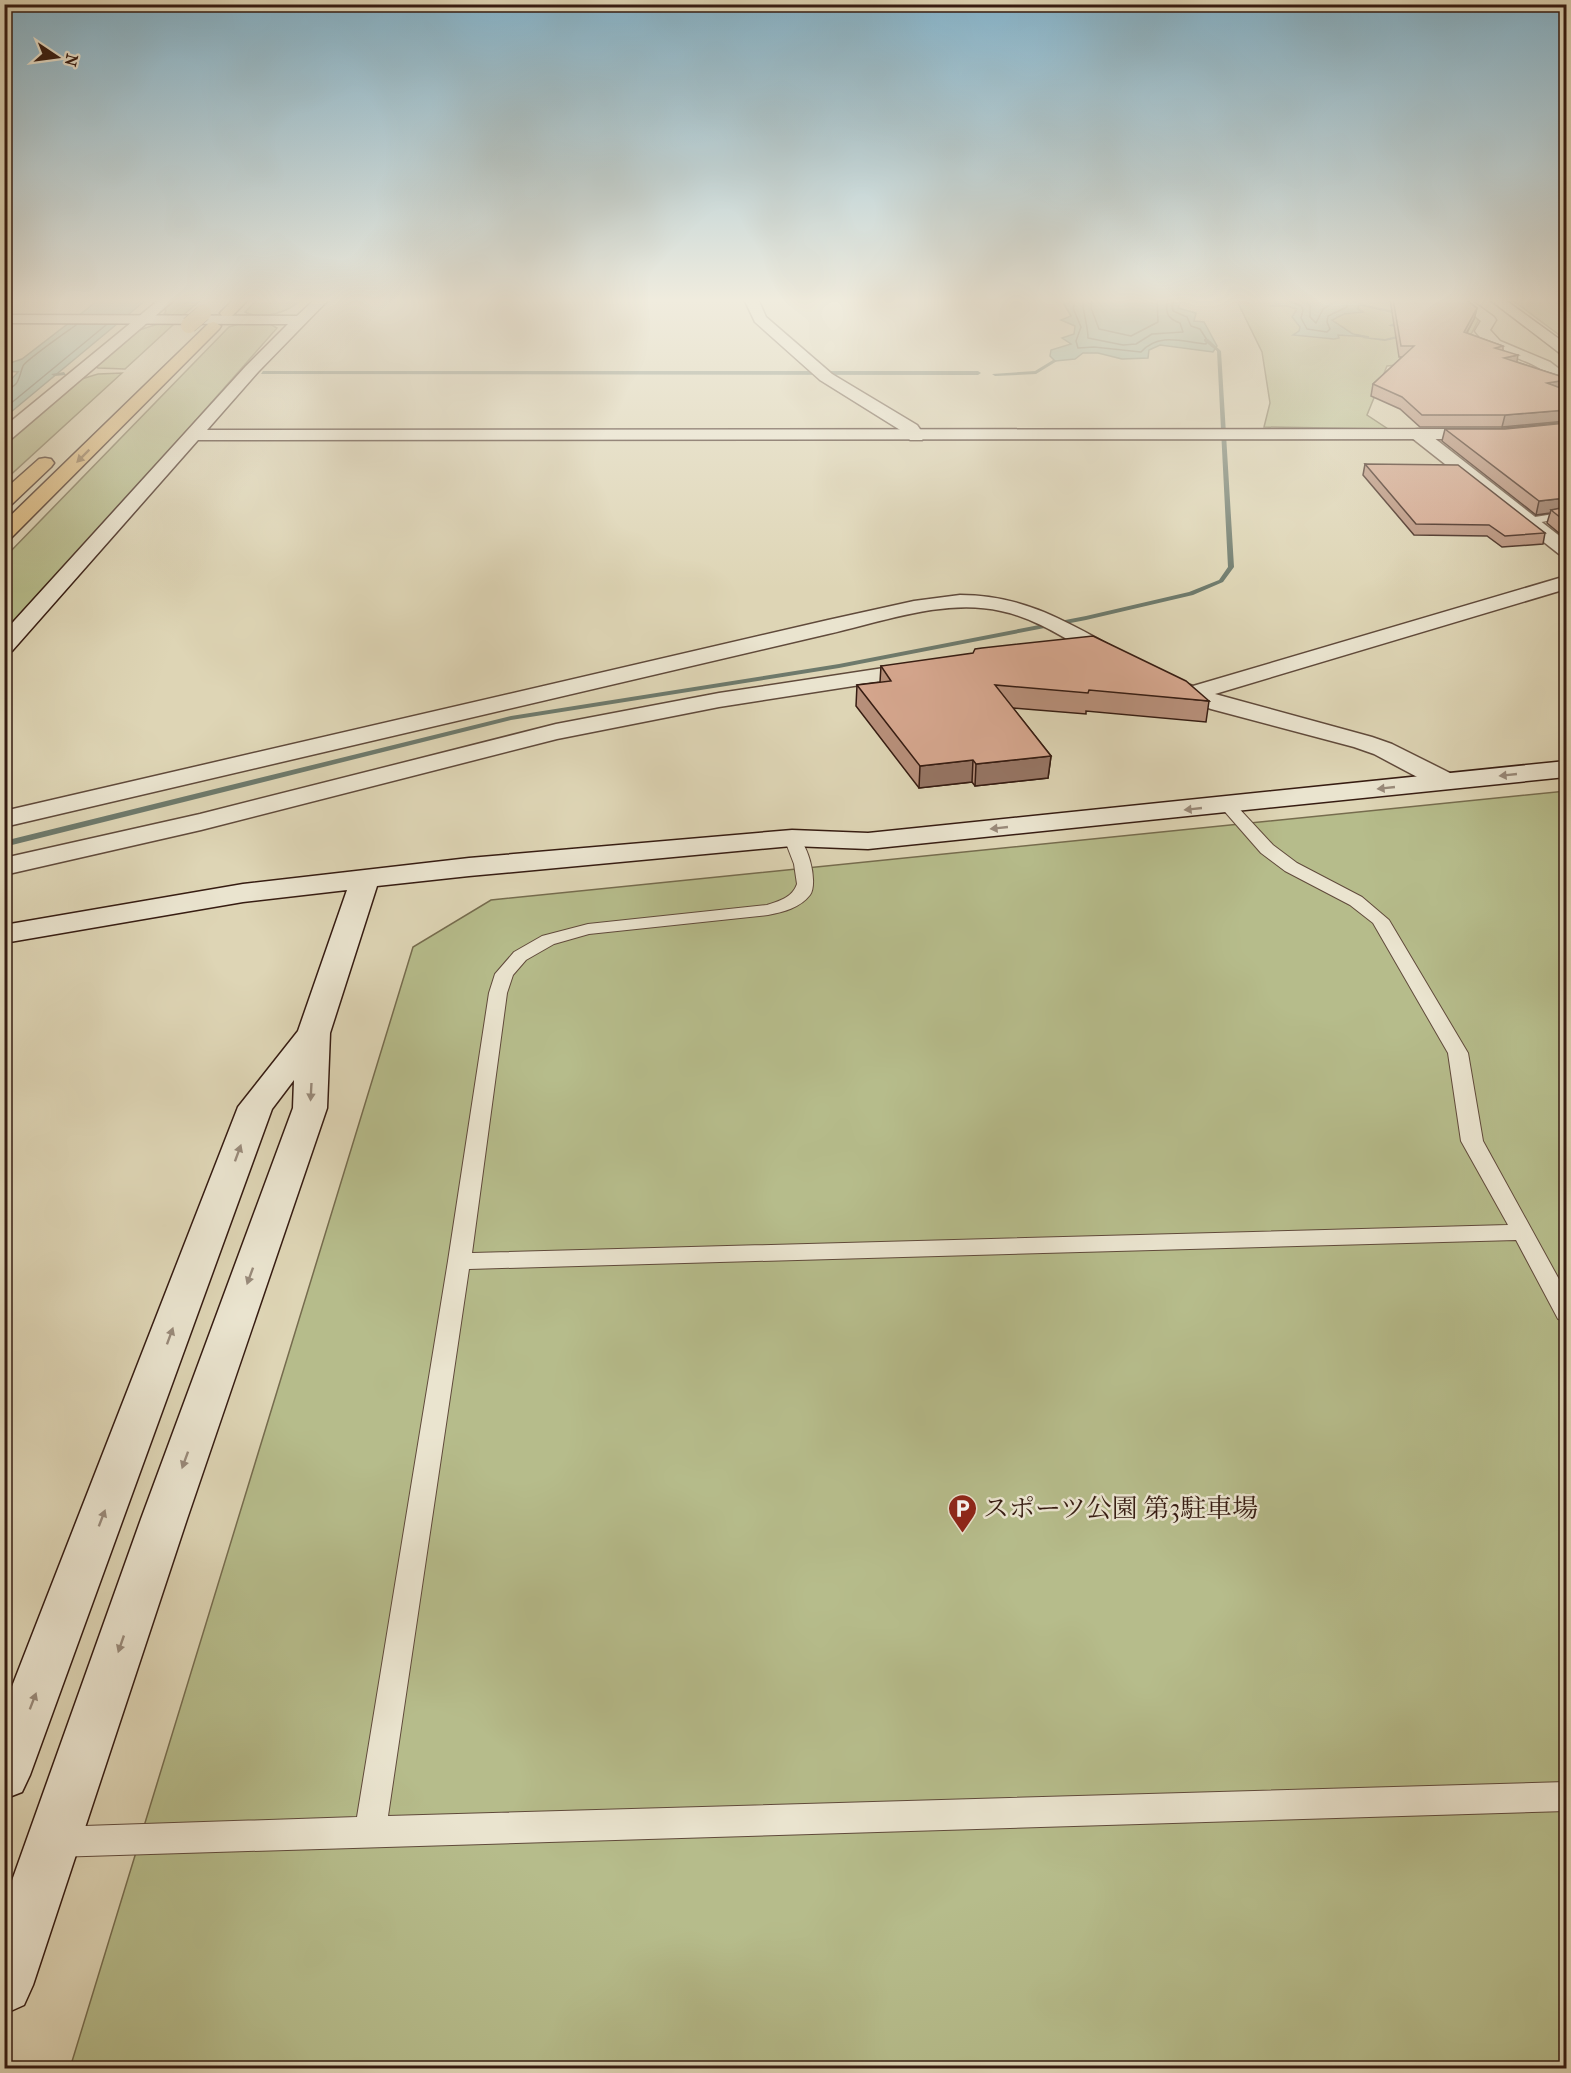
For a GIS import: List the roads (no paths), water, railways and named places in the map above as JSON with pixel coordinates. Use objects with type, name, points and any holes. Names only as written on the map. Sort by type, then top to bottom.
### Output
[{"type":"highway","points":[[4,534],[133,396]]},
{"type":"highway","points":[[4,501],[55,453]]},
{"type":"street","points":[[4,436],[50,396]]},
{"type":"street","points":[[4,646],[229,396]]},
{"type":"street","points":[[857,396],[911,429],[916,436]]},
{"type":"street","points":[[193,435],[1502,434],[1566,428]]},
{"type":"street","points":[[1418,434],[1566,550]]},
{"type":"street","points":[[1190,694],[1566,582]]},
{"type":"street","points":[[4,819],[805,632],[939,605],[978,602],[1002,604],[1041,619],[1137,670],[1190,694],[1363,742],[1445,781]]},
{"type":"street","points":[[1049,651],[1091,645]]},
{"type":"street","points":[[4,867],[222,817],[556,732],[719,700],[948,665]]},
{"type":"street","points":[[792,838],[860,820],[1566,749]]},
{"type":"street","points":[[4,934],[243,893],[469,867],[792,838],[868,841],[1566,769]]},
{"type":"street","points":[[4,1985],[164,1519],[310,1108],[314,1033],[365,879]]},
{"type":"street","points":[[4,1775],[255,1107],[314,1033]]},
{"type":"lane","points":[[1529,521],[1566,515]]},
{"type":"lane","points":[[1227,805],[1267,849],[1291,867],[1356,901],[1380,920],[1458,1053],[1472,1141],[1566,1313]]},
{"type":"lane","points":[[370,1832],[459,1261],[498,993],[504,974],[520,956],[548,940],[588,929],[768,910],[791,903],[801,897],[807,886],[806,874],[792,838]]},
{"type":"lane","points":[[459,1261],[1523,1232]]},
{"type":"lane","points":[[54,1842],[1566,1797]]},
{"type":"water","points":[[5,396],[31,396],[5,417]]},
{"type":"waterway","points":[[4,844],[511,718],[839,666],[1086,618],[1191,594],[1221,581],[1231,567],[1221,396]]},
{"type":"place","name":"スポーツ公園 第3駐車場","points":[[962,1534]]}]
